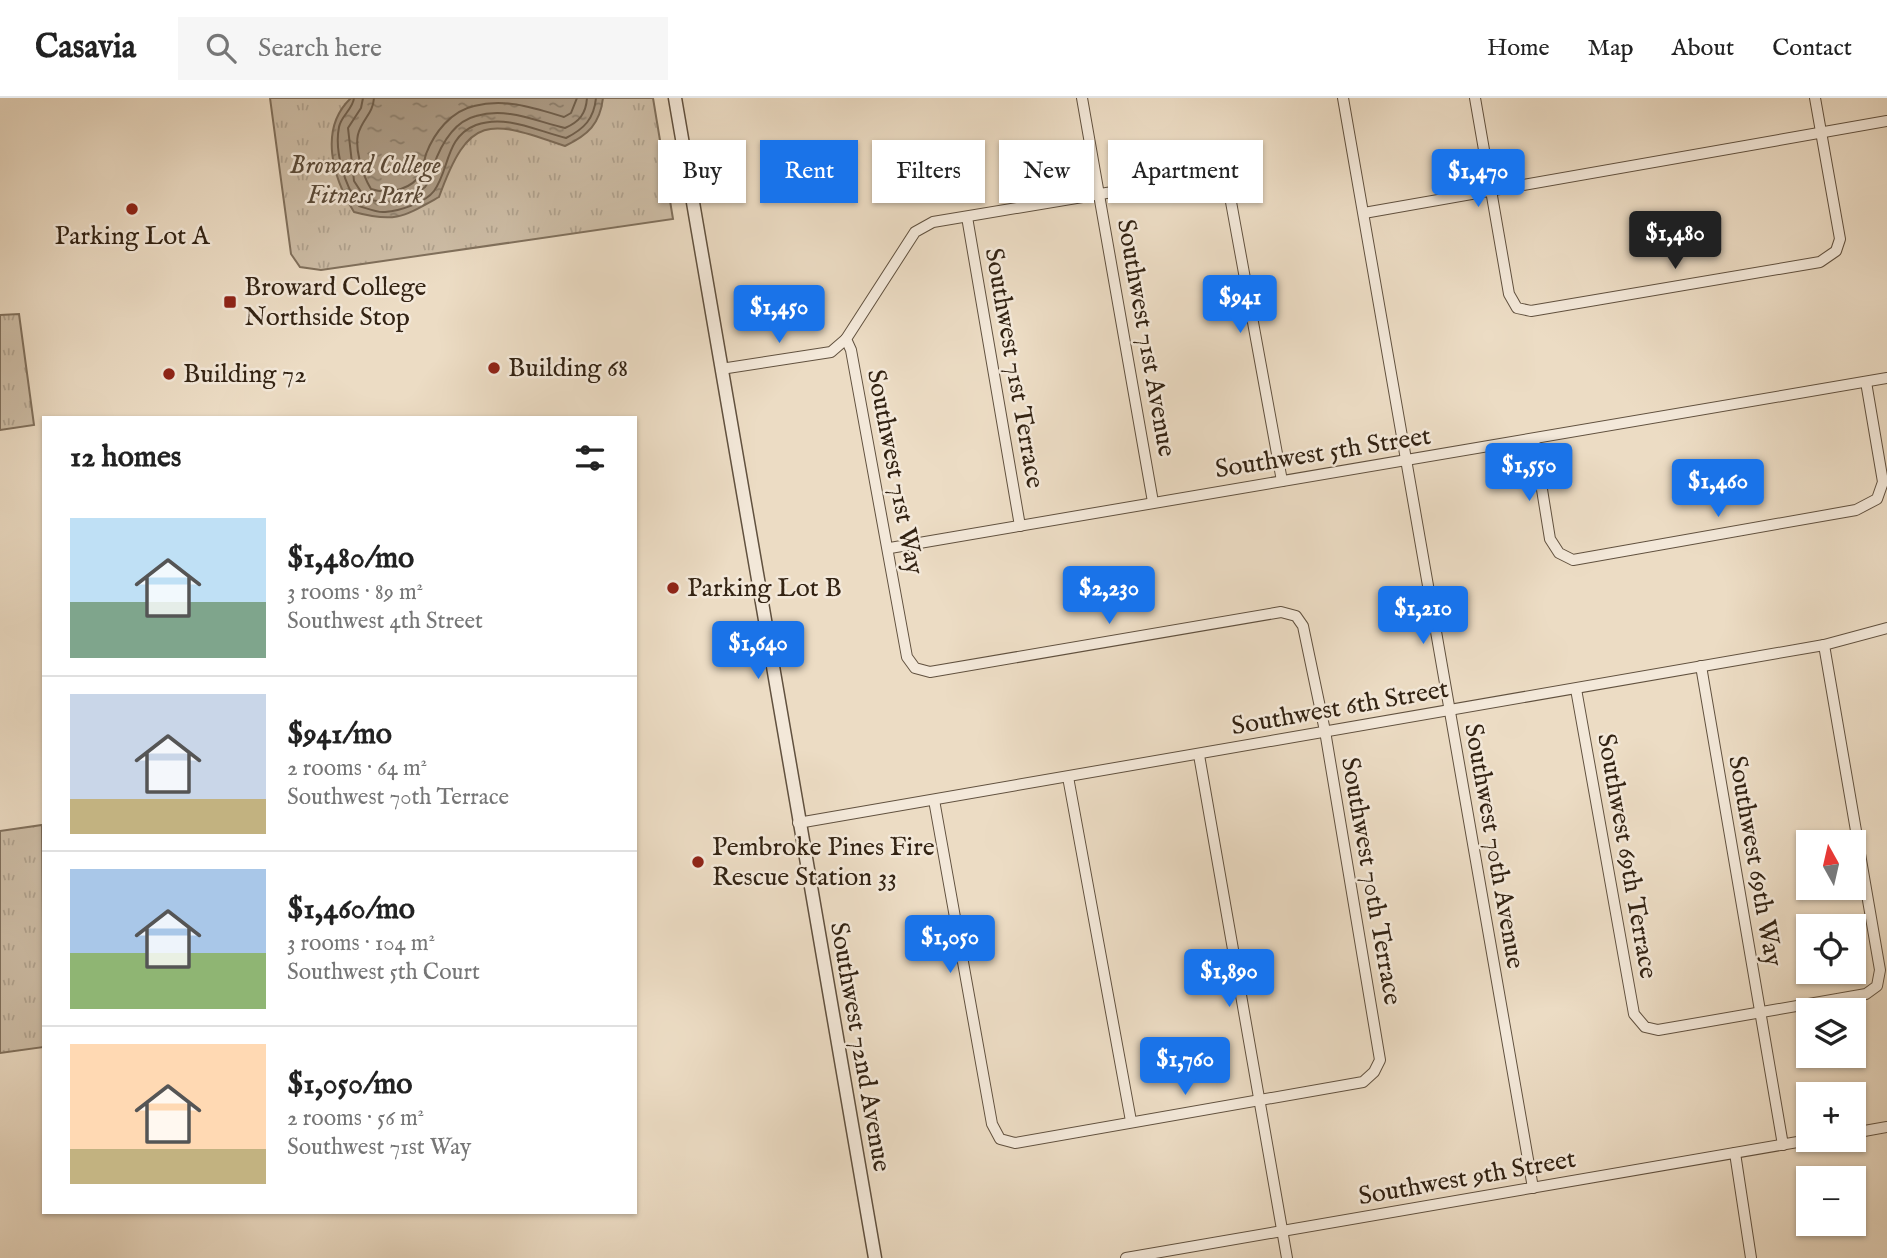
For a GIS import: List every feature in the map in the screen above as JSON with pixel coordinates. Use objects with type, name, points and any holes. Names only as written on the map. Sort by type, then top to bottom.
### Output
[{"type":"street","name":"Southwest 72nd Avenue","points":[[675,98],[875,1258]]},
{"type":"street","name":"Southwest 71st Avenue","points":[[1082,98],[1153,502]]},
{"type":"street","name":"Southwest 70th Avenue","points":[[1343,98],[1533,1188]]},
{"type":"street","points":[[1475,98],[1509,294],[1517,307],[1531,311],[1821,262],[1836,251],[1840,239],[1815,98]]},
{"type":"street","points":[[1364,213],[1887,121]]},
{"type":"street","name":"Southwest 71st Way","points":[[1282,481],[1229,191],[1222,180],[1208,176],[933,222],[915,232],[846,339],[851,350],[890,548],[907,657],[915,668],[930,672],[1281,612],[1296,616]]},
{"type":"street","name":"Southwest 71st Terrace","points":[[967,217],[1020,526]]},
{"type":"street","points":[[721,369],[831,352],[846,339]]},
{"type":"street","name":"Southwest 5th Street","points":[[890,548],[1887,378]]},
{"type":"street","points":[[1534,440],[1550,539],[1559,553],[1573,560],[1586,558],[1856,510],[1877,499],[1882,482],[1866,382]]},
{"type":"street","name":"Southwest 70th Terrace","points":[[1260,1100],[1363,1082],[1374,1072],[1380,1060],[1325,731],[1303,626],[1296,616]]},
{"type":"street","name":"Southwest 6th Street","points":[[799,823],[1824,645],[1887,628]]},
{"type":"street","points":[[1760,1014],[1866,994],[1877,986],[1880,970],[1824,645]]},
{"type":"street","name":"Southwest 69th Way","points":[[1701,666],[1783,1145]]},
{"type":"street","name":"Southwest 69th Terrace","points":[[1576,688],[1634,1014],[1645,1027],[1658,1030],[1760,1014]]},
{"type":"street","points":[[1199,755],[1287,1258]]},
{"type":"street","points":[[1068,777],[1131,1121]]},
{"type":"street","points":[[934,800],[992,1124],[1000,1139],[1015,1143],[1260,1100]]},
{"type":"street","points":[[1866,1131],[1887,1127]]},
{"type":"street","name":"Southwest 9th Street","points":[[1126,1258],[1796,1143]]},
{"type":"street","points":[[1735,1153],[1751,1258]]},
{"type":"green space","name":"Broward College Fitness Park","points":[[270,98],[653,98],[660,140],[658,203],[670,203],[673,219],[321,270],[300,267],[291,254]]},
{"type":"green space","points":[[19,314],[34,425],[0,430],[0,315]]},
{"type":"green space","points":[[42,825],[42,1047],[0,1053],[0,831]]},
{"type":"water","points":[[351,98],[603,98],[596,122],[580,138],[565,146],[517,131],[499,128],[484,130],[472,137],[461,150],[439,197],[407,213],[380,217],[354,212],[335,169],[332,139],[335,124],[341,110]]},
{"type":"place","name":"Parking Lot A","points":[[132,209]]},
{"type":"place","name":"Broward College Northside Stop","points":[[230,302]]},
{"type":"place","name":"Building 68","points":[[494,368]]},
{"type":"place","name":"Building 72","points":[[169,374]]},
{"type":"place","name":"Parking Lot B","points":[[673,588]]},
{"type":"place","name":"Pembroke Pines Fire Rescue Station 33","points":[[698,862]]}]
